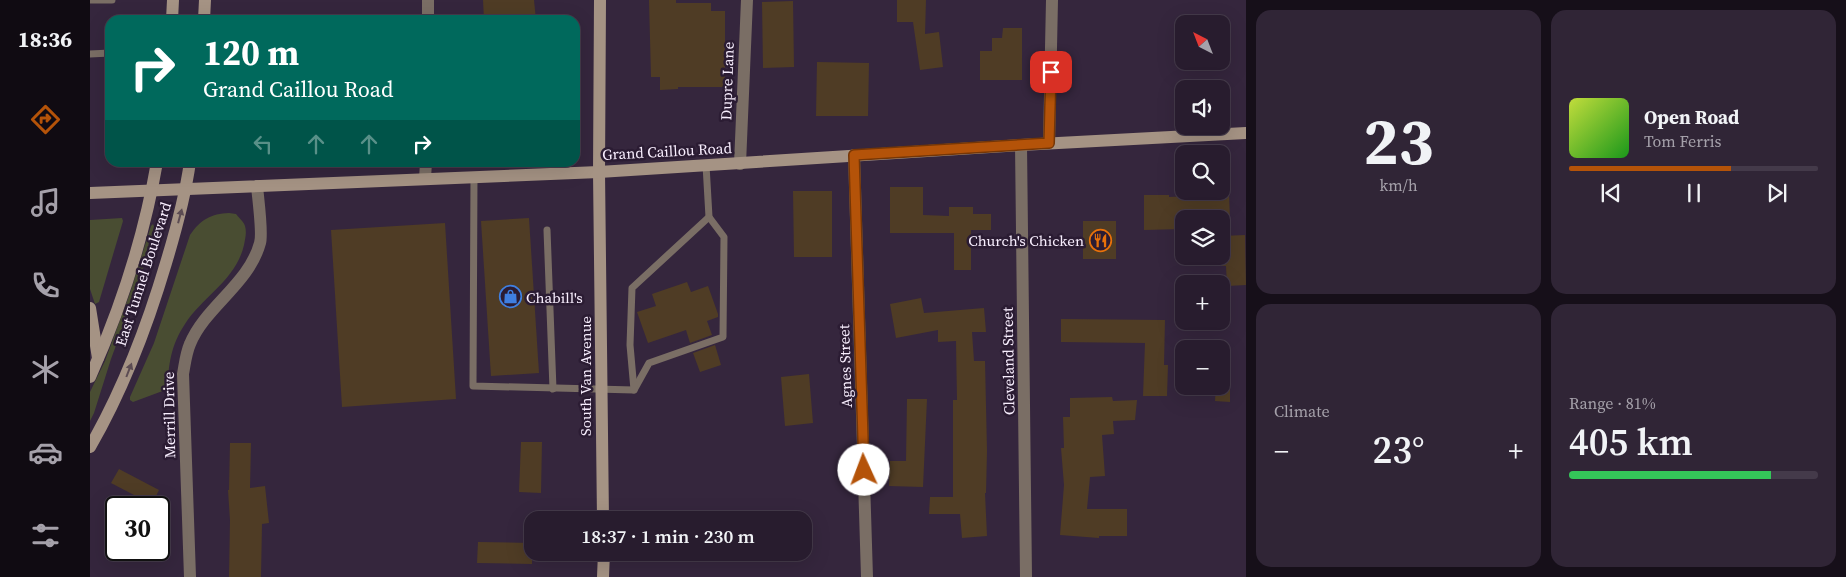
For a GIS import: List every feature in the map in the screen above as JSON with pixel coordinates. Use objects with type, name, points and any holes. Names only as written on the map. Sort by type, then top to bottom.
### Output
[{"type":"main road","points":[[172,15],[174,0]]},
{"type":"main road","points":[[204,15],[205,0]]},
{"type":"main road","name":"South Van Avenue","points":[[600,0],[599,172],[603,511]]},
{"type":"main road","name":"Grand Caillou Road","points":[[90,193],[599,172],[1021,144],[1246,133]]},
{"type":"main road","name":"East Tunnel Boulevard","points":[[90,377],[111,329],[136,256],[152,191],[155,167]]},
{"type":"main road","name":"East Tunnel Boulevard","points":[[90,446],[123,385],[153,308],[187,189],[189,167]]},
{"type":"main road","points":[[90,308],[98,359]]},
{"type":"main road","points":[[603,577],[604,561]]},
{"type":"street","points":[[428,0],[428,15]]},
{"type":"street","name":"Dupre Lane","points":[[740,164],[746,0]]},
{"type":"street","points":[[1049,143],[1052,0]]},
{"type":"street","name":"Cleveland Street","points":[[1021,144],[1026,577]]},
{"type":"street","name":"Agnes Street","points":[[854,155],[867,577]]},
{"type":"street","points":[[425,179],[426,167]]},
{"type":"street","name":"Merrill Drive","points":[[190,577],[185,359],[190,342],[207,317],[248,271],[261,242],[257,186]]},
{"type":"lane","points":[[90,0],[112,0]]},
{"type":"lane","points":[[90,54],[105,53]]},
{"type":"lane","points":[[634,390],[649,363],[723,337],[724,237],[709,217],[706,166]]},
{"type":"lane","points":[[474,177],[473,386],[634,390]]},
{"type":"lane","points":[[634,390],[630,345],[632,288],[709,217]]},
{"type":"lane","points":[[547,230],[553,389]]},
{"type":"green space","points":[[229,213],[236,214],[245,226],[244,245],[240,257],[227,278],[192,314],[180,332],[171,355],[168,389],[133,402],[130,400],[130,397],[154,343],[190,235],[207,218]]},
{"type":"green space","points":[[122,218],[123,221],[99,302],[95,304],[90,289],[90,220]]},
{"type":"green space","points":[[153,224],[155,229],[135,294],[90,421],[90,392],[105,361]]},
{"type":"building","points":[[483,0],[534,0],[536,15],[484,15]]},
{"type":"building","points":[[649,0],[676,0],[676,3],[711,3],[711,11],[725,11],[725,87],[678,87],[678,89],[660,90],[660,77],[651,77]]},
{"type":"building","points":[[897,0],[926,0],[925,34],[939,32],[943,67],[920,70],[913,22],[897,22]]},
{"type":"building","points":[[793,1],[794,67],[763,68],[762,2]]},
{"type":"building","points":[[1003,28],[1022,28],[1022,80],[980,80],[980,51],[992,51],[992,38],[1002,38]]},
{"type":"building","points":[[817,62],[869,63],[868,116],[816,116]]},
{"type":"building","points":[[890,187],[923,187],[923,215],[949,216],[949,207],[973,207],[973,214],[991,214],[991,230],[971,230],[971,270],[954,270],[954,233],[890,233]]},
{"type":"building","points":[[793,191],[832,191],[832,257],[794,257]]},
{"type":"building","points":[[1144,195],[1169,195],[1169,197],[1175,197],[1175,200],[1229,200],[1230,210],[1175,210],[1175,229],[1144,230]]},
{"type":"building","name":"Chabill's","points":[[529,218],[539,373],[491,376],[481,221]]},
{"type":"building","name":"Church's Chicken","points":[[1083,221],[1116,221],[1116,259],[1083,259]]},
{"type":"building","points":[[445,223],[456,399],[342,407],[331,230]]},
{"type":"building","points":[[1245,235],[1246,285],[1230,286],[1230,275],[1226,275],[1226,266],[1221,266],[1230,265],[1230,236]]},
{"type":"building","points":[[687,282],[691,292],[708,286],[718,314],[718,317],[707,321],[712,335],[690,343],[686,330],[648,343],[637,312],[656,306],[652,294]]},
{"type":"building","points":[[921,298],[924,313],[984,308],[986,332],[972,332],[974,361],[985,361],[987,451],[985,493],[987,536],[962,538],[960,514],[929,514],[930,497],[953,497],[953,400],[957,400],[956,341],[938,342],[938,330],[896,338],[890,304]]},
{"type":"building","points":[[1061,319],[1165,320],[1164,365],[1168,365],[1167,396],[1143,396],[1145,343],[1061,342]]},
{"type":"building","points":[[715,345],[721,365],[700,372],[693,353]]},
{"type":"building","points":[[809,374],[813,423],[785,426],[781,377]]},
{"type":"building","points":[[1215,395],[1230,395],[1230,402],[1215,401]]},
{"type":"building","points":[[1112,397],[1113,401],[1137,400],[1135,420],[1113,421],[1114,434],[1102,435],[1105,476],[1090,477],[1087,509],[1127,509],[1127,536],[1099,536],[1099,538],[1060,535],[1064,485],[1061,448],[1064,448],[1063,417],[1070,417],[1070,398]]},
{"type":"building","points":[[907,399],[927,399],[923,487],[889,486],[890,461],[906,461]]},
{"type":"building","points":[[521,442],[542,442],[541,493],[519,492]]},
{"type":"building","points":[[230,443],[251,443],[250,488],[265,486],[269,523],[262,524],[261,577],[229,577],[230,520],[228,490]]},
{"type":"building","points":[[119,469],[159,490],[156,496],[133,496],[111,483]]},
{"type":"building","points":[[478,542],[524,543],[524,561],[532,561],[532,564],[477,563]]},
{"type":"place","name":"Church's Chicken","points":[[1100,240]]},
{"type":"place","name":"Chabill's","points":[[510,297]]},
{"type":"route","points":[[864,470],[854,155],[1049,143],[1051,72]]}]
